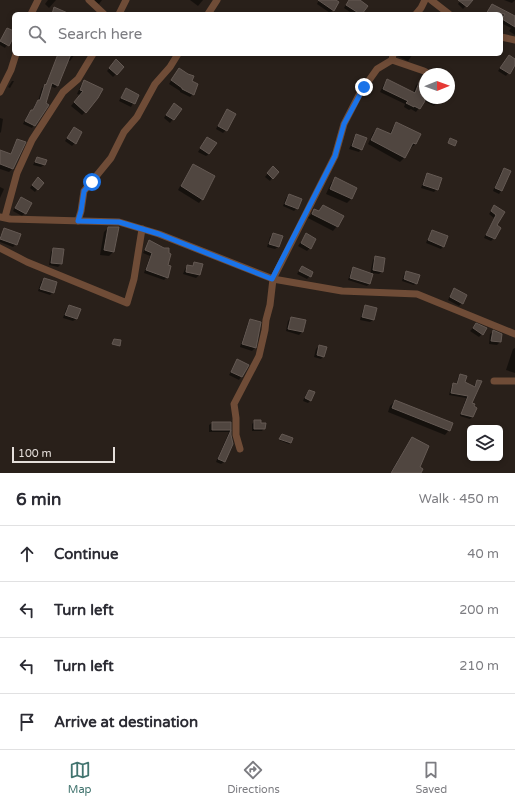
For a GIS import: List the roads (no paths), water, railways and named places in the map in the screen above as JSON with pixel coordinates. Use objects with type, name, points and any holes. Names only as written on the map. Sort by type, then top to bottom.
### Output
[{"type":"street","points":[[32,12],[38,0]]},
{"type":"street","points":[[89,0],[102,12]]},
{"type":"street","points":[[120,12],[126,0]]},
{"type":"street","points":[[209,12],[217,0]]},
{"type":"street","points":[[418,12],[425,0]]},
{"type":"street","points":[[431,0],[446,12]]},
{"type":"street","points":[[503,37],[515,40]]},
{"type":"street","points":[[0,92],[11,70],[15,56]]},
{"type":"street","points":[[92,56],[78,79],[63,92],[32,140],[17,173],[3,217],[10,219],[119,222],[159,234],[272,279],[342,291],[417,294],[515,334]]},
{"type":"street","points":[[78,221],[84,191],[111,158],[124,132],[137,117],[155,84],[170,67],[177,56]]},
{"type":"street","points":[[240,449],[236,435],[234,404],[259,356],[270,305],[272,279],[335,156],[344,124],[360,93],[377,69],[393,57],[419,69]]},
{"type":"street","points":[[0,248],[27,262],[127,303],[134,279],[142,229]]},
{"type":"street","points":[[494,381],[515,380]]}]
